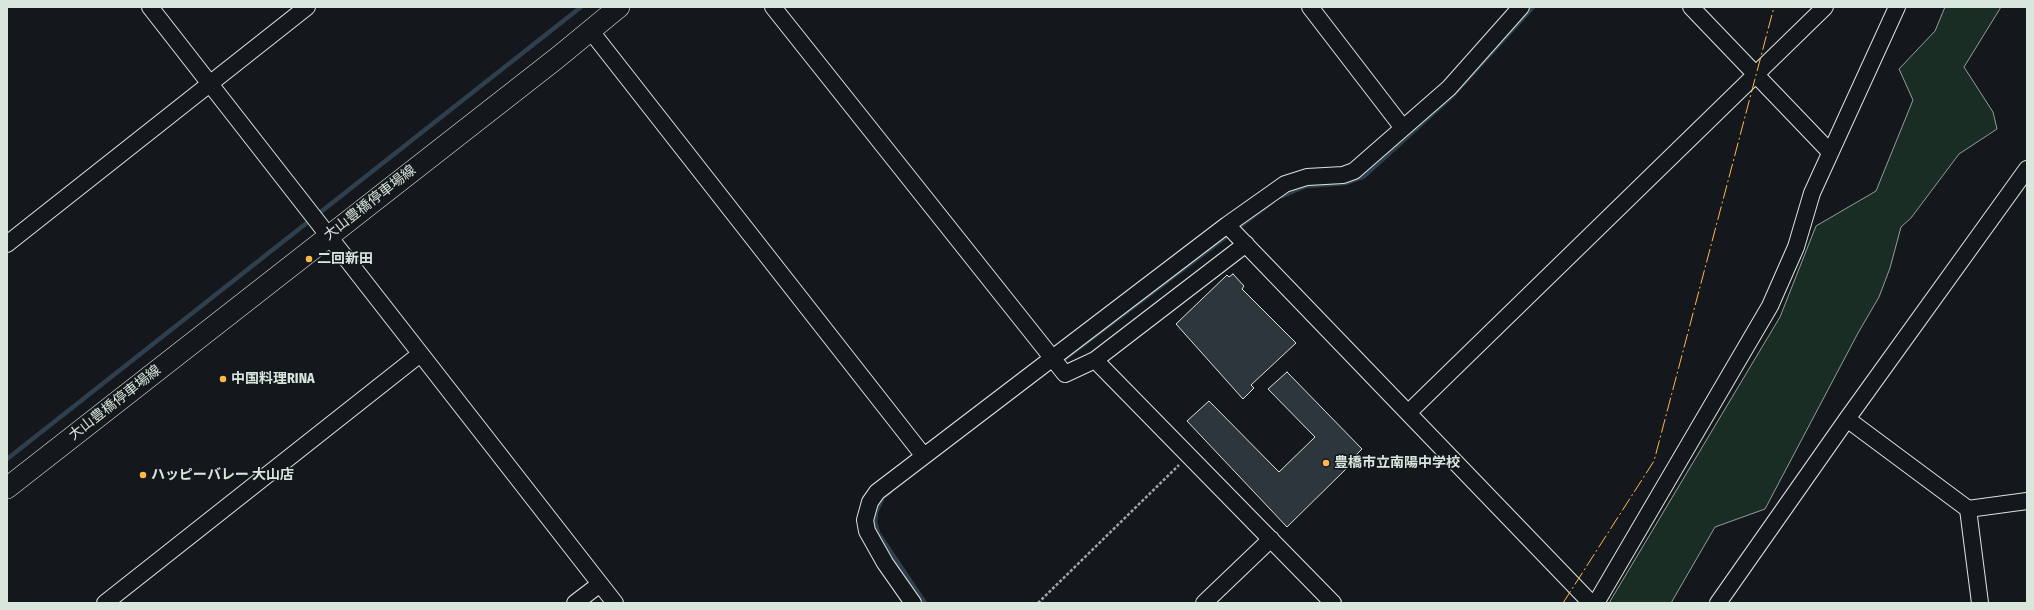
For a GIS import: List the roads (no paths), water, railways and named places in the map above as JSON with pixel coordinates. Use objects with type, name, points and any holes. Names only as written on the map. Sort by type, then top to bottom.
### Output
[{"type":"main road","name":"大山豊橋停車場線","points":[[7,488],[557,58],[619,7]]},
{"type":"street","points":[[150,7],[419,355],[615,603]]},
{"type":"street","points":[[7,244],[307,7]]},
{"type":"street","points":[[774,7],[1064,374],[1095,360],[1242,241]]},
{"type":"street","points":[[1310,7],[1403,128]]},
{"type":"street","points":[[913,603],[871,541],[866,520],[870,502],[877,492],[1227,224],[1294,180],[1307,176],[1343,175],[1354,171],[1449,88],[1521,7]]},
{"type":"street","points":[[1691,7],[1830,152]]},
{"type":"street","points":[[1408,413],[1825,7]]},
{"type":"street","points":[[1596,603],[1770,306],[1796,247],[1812,193],[1897,7]]},
{"type":"street","points":[[590,30],[923,456]]},
{"type":"street","points":[[1718,603],[1847,419],[2027,169]]},
{"type":"street","points":[[1227,224],[1591,603]]},
{"type":"street","points":[[105,603],[419,355]]},
{"type":"street","points":[[1095,360],[1333,603]]},
{"type":"street","points":[[1847,419],[1968,509],[2027,501]]},
{"type":"street","points":[[1968,509],[1980,603]]},
{"type":"street","points":[[1204,603],[1271,539]]},
{"type":"street","points":[[576,603],[600,584]]},
{"type":"waterway","points":[[7,459],[581,7]]},
{"type":"waterway","points":[[1282,196],[1306,186],[1346,183],[1363,177],[1452,96],[1533,7]]},
{"type":"waterway","points":[[1059,363],[1272,202]]},
{"type":"waterway","points":[[890,492],[883,497],[876,512],[875,522],[878,533],[925,603]]},
{"type":"place","name":"二回新田","points":[[309,259]]},
{"type":"place","name":"中国料理RINA","points":[[223,379]]},
{"type":"place","name":"豊橋市立南陽中学校","points":[[1326,463]]},
{"type":"place","name":"ハッピーバレー 大山店","points":[[143,475]]}]
